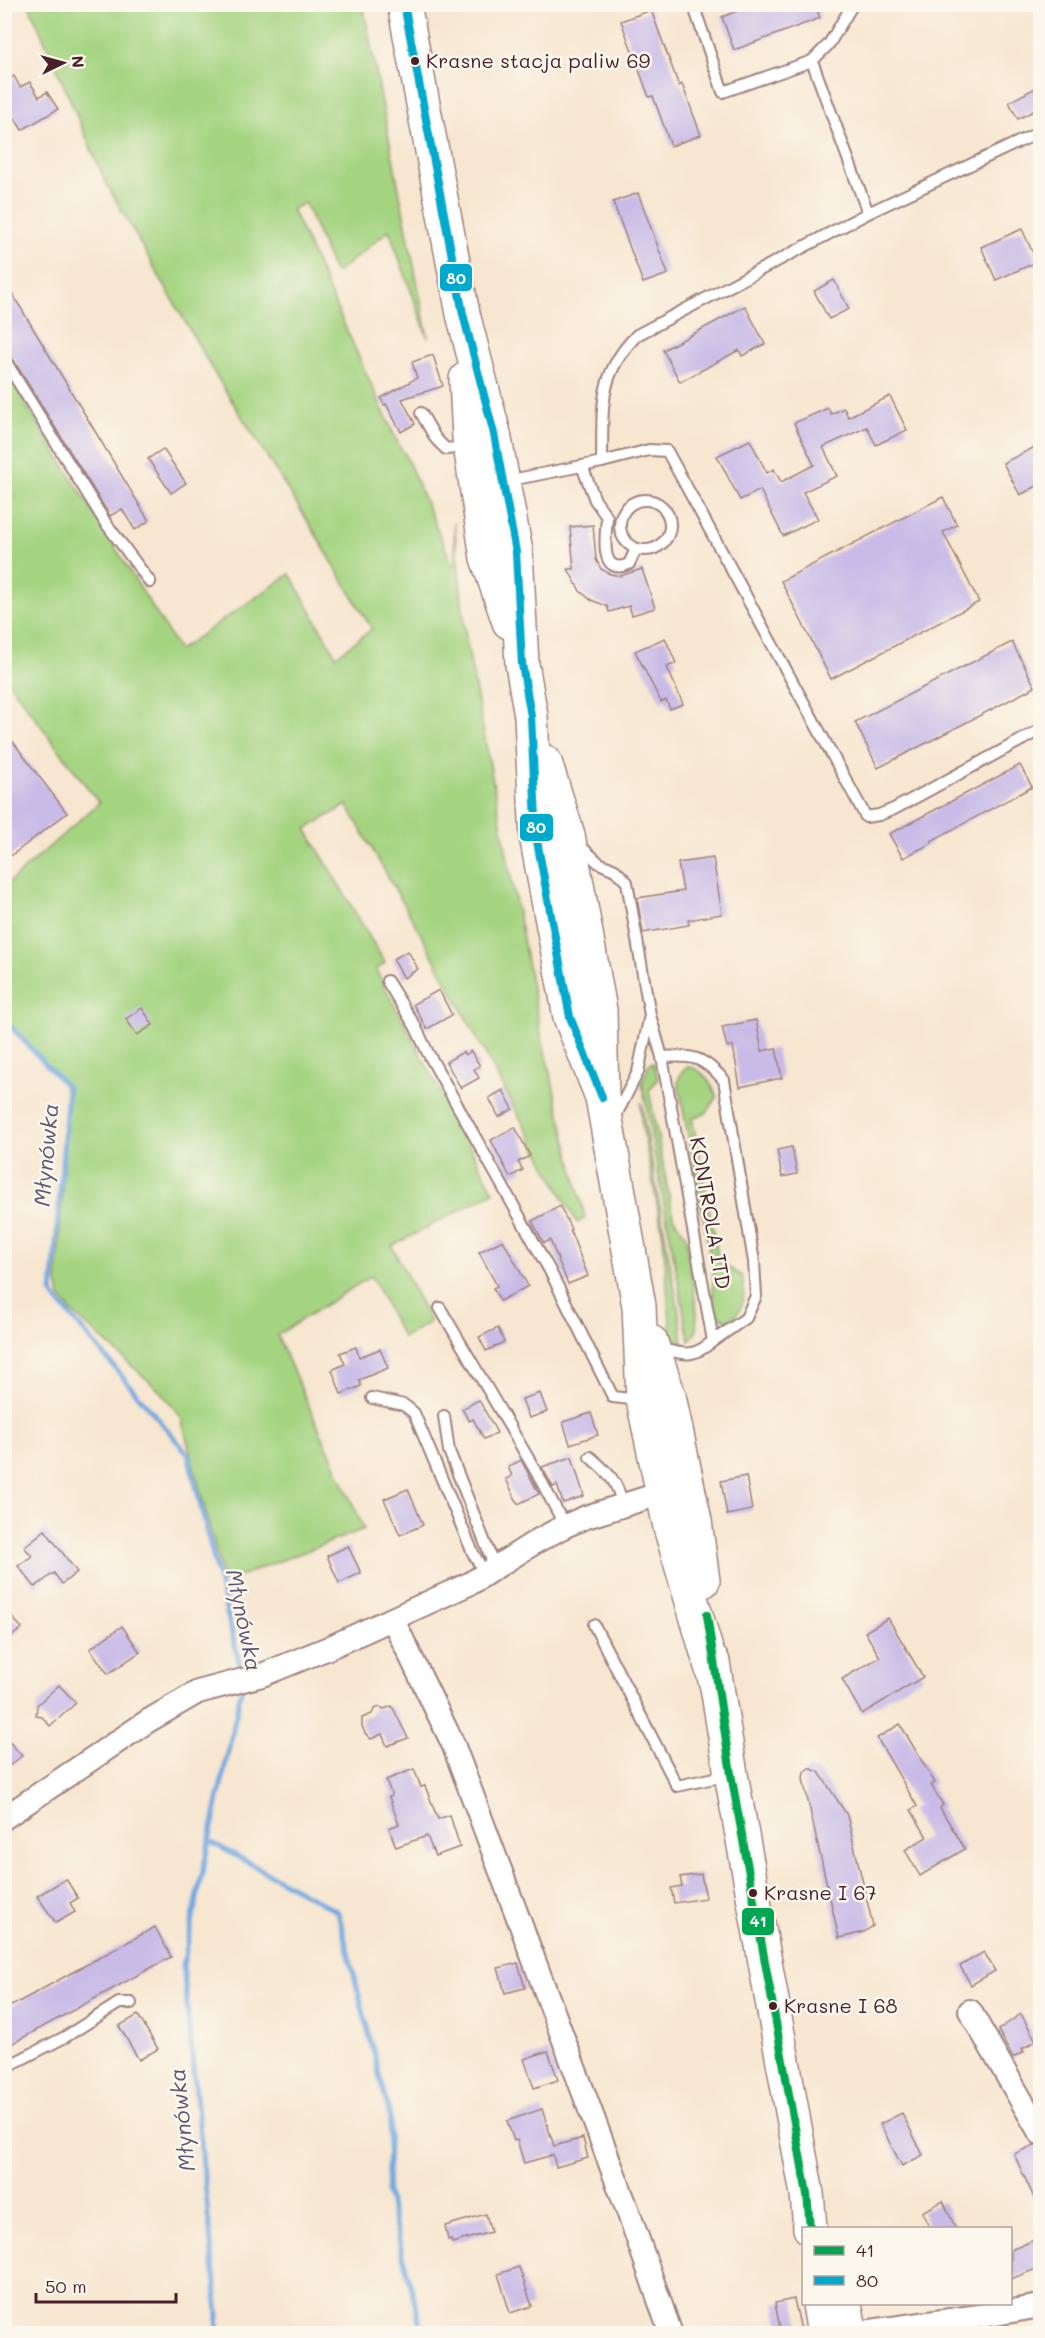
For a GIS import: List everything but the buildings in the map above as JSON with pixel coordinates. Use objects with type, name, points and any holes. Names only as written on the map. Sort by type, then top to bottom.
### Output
[{"type":"main road","points":[[404,4],[463,314],[494,434],[487,558],[522,664],[531,716],[537,841],[559,925],[570,1017],[602,1097]]},
{"type":"main road","points":[[463,314],[470,446],[492,496]]},
{"type":"main road","points":[[531,716],[568,835],[584,875],[600,1010],[602,1097],[607,1132],[646,1344],[669,1396],[695,1521],[716,1683],[807,2194],[810,2227]]},
{"type":"main road","points":[[646,1344],[643,1400],[662,1493],[716,1683]]},
{"type":"main road","points":[[807,2194],[819,2227]]},
{"type":"main road","points":[[820,2305],[844,2327]]},
{"type":"street","points":[[4,1818],[157,1715],[198,1692],[262,1676],[393,1620],[471,1583],[537,1540],[565,1526],[662,1493]]},
{"type":"street","points":[[393,1620],[453,1744],[629,2214],[671,2334]]},
{"type":"street","points":[[970,2011],[1041,2133]]},
{"type":"street","points":[[825,2305],[844,2327],[1001,2313],[1041,2306]]},
{"type":"lane","points":[[693,4],[723,92],[812,61],[829,44],[853,4]]},
{"type":"lane","points":[[4,5],[4,13]]},
{"type":"lane","points":[[812,61],[868,213]]},
{"type":"lane","points":[[602,462],[603,397],[616,360],[637,336],[868,213],[1041,132]]},
{"type":"lane","points":[[4,359],[105,522],[150,582]]},
{"type":"lane","points":[[421,412],[440,446],[446,449],[470,446]]},
{"type":"lane","points":[[492,496],[582,466],[649,450],[668,451],[866,817],[894,809],[1041,730]]},
{"type":"lane","points":[[582,466],[595,500],[608,518],[605,546],[607,559],[614,565],[623,567],[629,564],[636,549]]},
{"type":"lane","points":[[652,500],[659,504],[669,516],[670,532],[666,539],[654,549],[646,551],[636,549],[625,541],[621,534],[620,518],[624,511],[636,501],[652,500]]},
{"type":"lane","name":"KONTROLA ITD","points":[[584,875],[615,870],[627,882],[650,1015],[662,1057],[713,1341]]},
{"type":"lane","points":[[387,981],[415,1026],[550,1271],[613,1397],[643,1400]]},
{"type":"lane","points":[[607,1132],[638,1072],[650,1015]]},
{"type":"lane","points":[[646,1344],[689,1355],[700,1352],[746,1318],[756,1296],[754,1263],[724,1080],[710,1064],[687,1055],[662,1057]]},
{"type":"lane","points":[[440,1308],[538,1475],[565,1526]]},
{"type":"lane","points":[[372,1398],[404,1405],[414,1413],[473,1553],[490,1571]]},
{"type":"lane","points":[[444,1416],[448,1451],[490,1571]]},
{"type":"lane","points":[[590,1457],[611,1475],[620,1491],[623,1506]]},
{"type":"lane","points":[[594,1625],[677,1786],[731,1774]]},
{"type":"lane","points":[[4,2068],[64,2037],[119,2003],[130,2003]]},
{"type":"green space","points":[[29,5],[363,5],[428,338],[389,230],[337,273],[334,272],[305,203],[292,209],[400,448],[405,454],[453,566],[455,562],[454,522],[466,639],[541,1035],[585,1218],[577,1223],[424,940],[347,805],[306,829],[385,963],[376,970],[494,1192],[392,1246],[430,1322],[403,1338],[371,1276],[277,1335],[364,1529],[224,1582],[181,1417],[161,1392],[72,1312],[60,1297],[57,1282],[67,1111],[65,1089],[57,1074],[5,1021],[5,886],[99,803],[5,678],[4,369],[179,650],[290,574],[336,656],[372,629],[312,528],[215,374],[106,183]]},
{"type":"green space","points":[[653,1062],[658,1078],[649,1091],[673,1217],[686,1236],[697,1313],[696,1332],[689,1341],[642,1083],[649,1064]]},
{"type":"green space","points":[[687,1067],[702,1073],[717,1097],[705,1114],[692,1118],[719,1262],[742,1276],[743,1301],[738,1312],[729,1321],[718,1313],[715,1307],[713,1270],[678,1082],[682,1071]]},
{"type":"green space","points":[[641,1102],[683,1344],[671,1335],[663,1235],[641,1120]]},
{"type":"waterway","name":"Młynówka","points":[[4,1019],[68,1088],[52,1294],[188,1454],[242,1674]]},
{"type":"waterway","name":"Młynówka","points":[[217,2334],[218,2314],[183,1965],[242,1686]]},
{"type":"waterway","points":[[209,1841],[338,1912],[390,2117],[387,2193],[423,2334]]},
{"type":"transit line","name":"80","points":[[404,4],[463,314],[494,434],[516,552],[522,664],[531,716],[537,841],[570,1017],[602,1097]]},
{"type":"transit line","name":"41","points":[[707,1615],[731,1774],[807,2194],[810,2227]]},
{"type":"place","name":"Krasne stacja paliw 69","points":[[415,61]]},
{"type":"place","name":"Krasne I 67","points":[[753,1893]]},
{"type":"place","name":"Krasne I 68","points":[[773,2006]]}]
